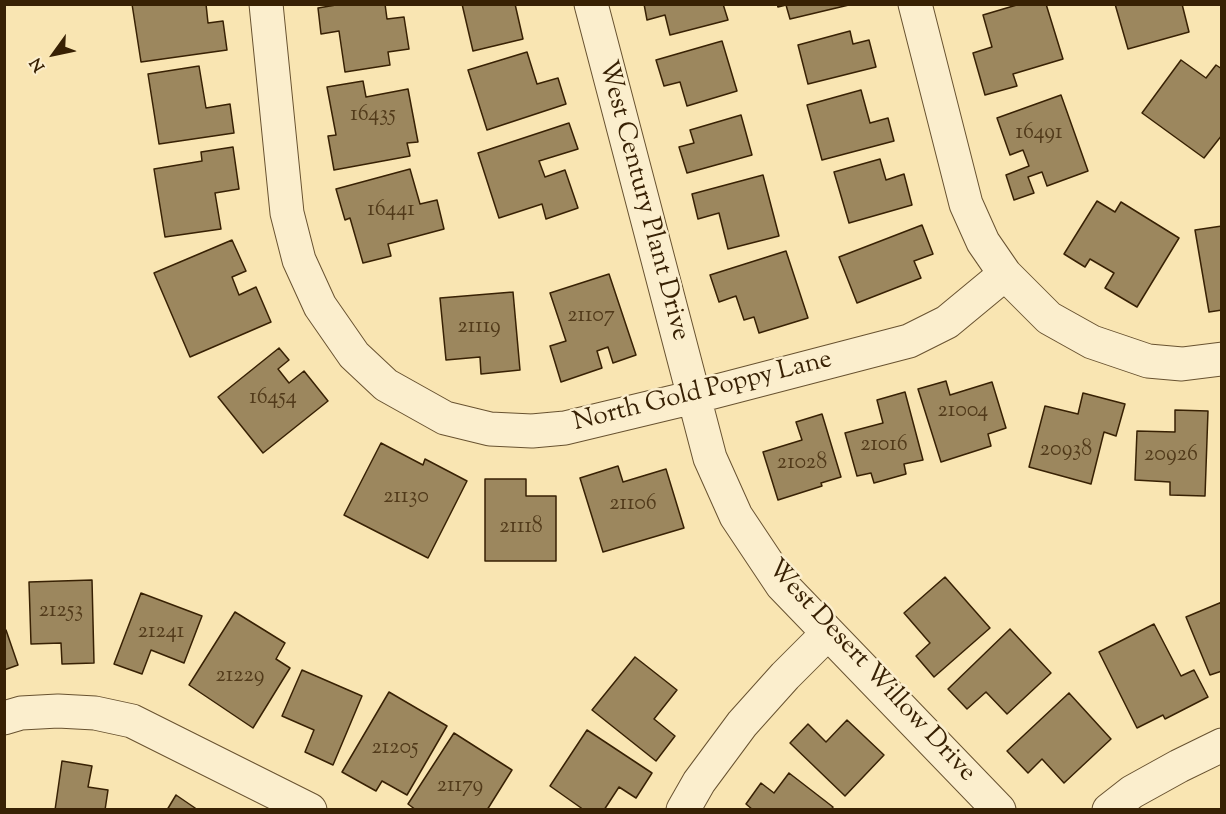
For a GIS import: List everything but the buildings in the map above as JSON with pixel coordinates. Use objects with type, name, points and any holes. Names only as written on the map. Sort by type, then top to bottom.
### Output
[{"type":"street","name":"North Gold Poppy Lane","points":[[266,4],[287,213],[299,260],[320,306],[354,355],[386,385],[445,418],[490,429],[532,431],[565,428],[694,397],[909,341],[947,322],[1005,274]]},
{"type":"street","name":"West Century Plant Drive","points":[[591,4],[694,397]]},
{"type":"street","points":[[915,4],[966,204],[983,242],[1005,274],[1049,318],[1092,342],[1148,361],[1182,364],[1221,359]]},
{"type":"street","name":"West Desert Willow Drive","points":[[694,397],[710,458],[736,516],[782,585],[999,810]]},
{"type":"street","points":[[683,810],[699,782],[742,724],[827,634]]},
{"type":"street","points":[[4,718],[21,713],[58,711],[95,713],[132,721],[310,810]]},
{"type":"street","points":[[1109,810],[1142,787],[1221,745]]}]
